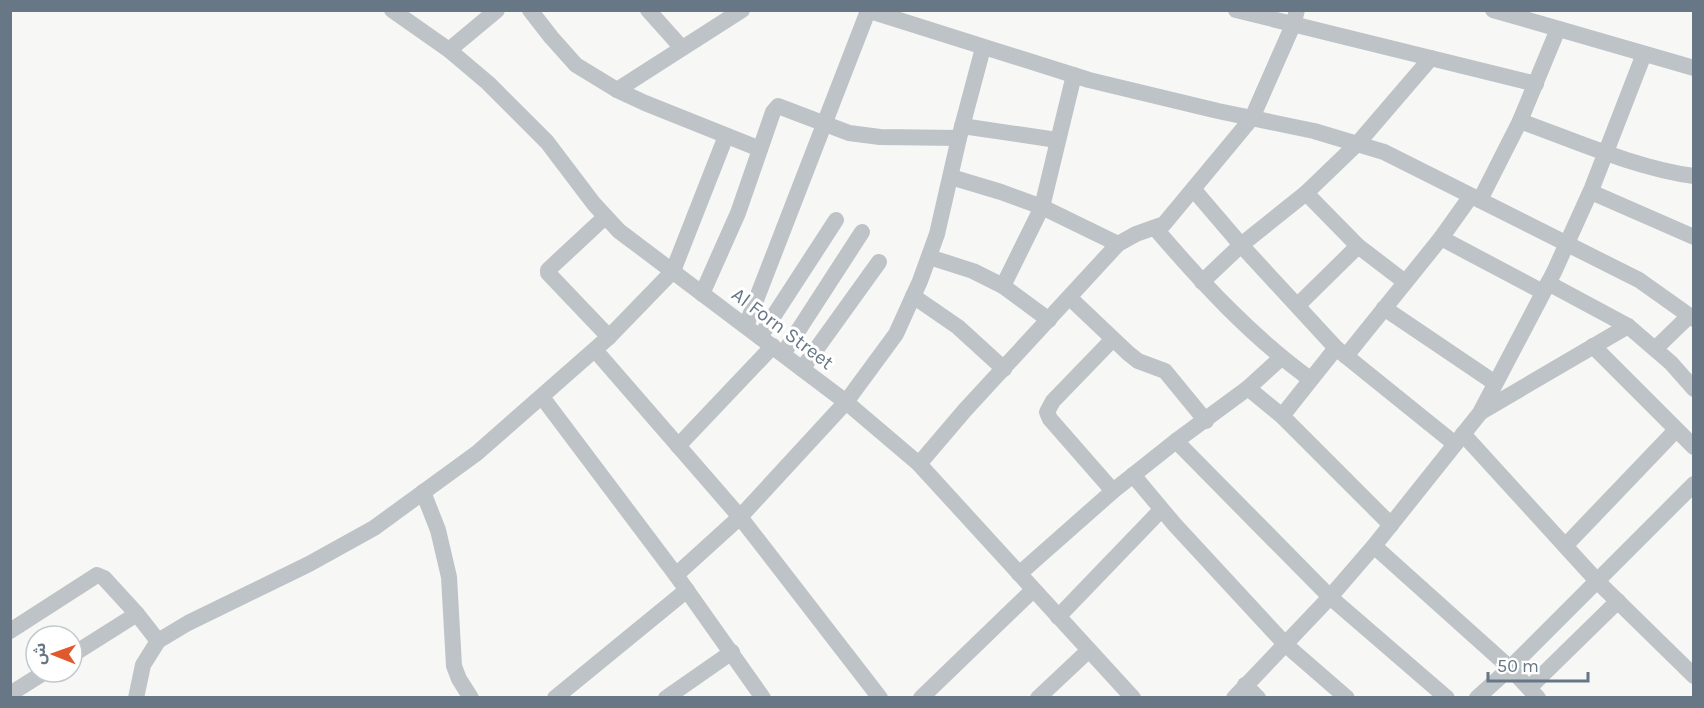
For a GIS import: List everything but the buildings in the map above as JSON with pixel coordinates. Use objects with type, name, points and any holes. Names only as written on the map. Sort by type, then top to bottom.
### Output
[{"type":"street","name":"Al Forn Street","points":[[392,10],[448,50],[488,83],[547,142],[605,217],[634,244],[846,402],[919,464],[1058,617],[1125,695]]},
{"type":"street","points":[[448,50],[497,10]]},
{"type":"street","points":[[530,10],[551,38],[576,65],[616,90],[760,149]]},
{"type":"street","points":[[648,10],[682,48]]},
{"type":"street","points":[[1236,10],[1295,18],[1431,58],[1536,84]]},
{"type":"street","points":[[746,326],[868,11],[891,14],[983,48],[1074,75],[1358,143],[1384,152],[1639,280],[1691,318],[1656,349]]},
{"type":"street","points":[[616,90],[738,12]]},
{"type":"street","points":[[1501,12],[1694,68]]},
{"type":"street","points":[[919,464],[965,410],[1118,244],[1136,234],[1164,224],[1194,190],[1252,118],[1295,18]]},
{"type":"street","points":[[1282,416],[1310,379],[1341,352],[1384,308],[1475,198],[1520,121],[1558,28]]},
{"type":"street","points":[[676,575],[740,517],[846,402],[886,351],[896,334],[937,234],[983,48]]},
{"type":"street","points":[[1258,698],[1240,691],[1330,597],[1374,546],[1480,413],[1591,192],[1644,54]]},
{"type":"street","points":[[1202,282],[1241,245],[1306,194],[1358,143],[1431,58]]},
{"type":"street","points":[[1003,286],[1042,207],[1074,75]]},
{"type":"street","points":[[702,294],[738,213],[773,112],[778,106],[849,133],[861,135],[961,132],[1058,140]]},
{"type":"street","points":[[1520,121],[1606,153],[1671,172],[1694,176]]},
{"type":"street","points":[[136,698],[143,665],[158,641],[188,622],[309,564],[374,528],[477,453],[609,337],[673,272],[726,136]]},
{"type":"street","points":[[951,177],[1042,207],[1118,244]]},
{"type":"street","points":[[1194,190],[1241,245],[1341,352],[1459,439],[1566,545],[1598,582],[1694,676]]},
{"type":"street","points":[[1591,192],[1694,237]]},
{"type":"street","points":[[1306,194],[1358,246],[1405,282]]},
{"type":"street","points":[[605,217],[548,270],[548,273],[609,337]]},
{"type":"street","points":[[772,346],[836,220]]},
{"type":"street","points":[[1155,228],[1202,282],[1281,358],[1310,379]]},
{"type":"street","points":[[678,446],[772,346],[862,232]]},
{"type":"street","points":[[1441,238],[1628,326],[1656,349],[1694,389]]},
{"type":"street","points":[[1298,305],[1358,246]]},
{"type":"street","points":[[929,257],[973,271],[1003,286],[1049,320]]},
{"type":"street","points":[[802,369],[879,262]]},
{"type":"street","points":[[913,296],[958,327],[1004,369]]},
{"type":"street","points":[[1070,298],[1112,340],[1138,361],[1165,371],[1206,421]]},
{"type":"street","points":[[1384,308],[1495,383]]},
{"type":"street","points":[[1480,413],[1628,326]]},
{"type":"street","points":[[1112,340],[1053,401],[1047,412],[1050,419],[1113,491]]},
{"type":"street","points":[[1593,346],[1694,447]]},
{"type":"street","points":[[595,350],[740,517],[880,698]]},
{"type":"street","points":[[1019,574],[1113,491],[1248,388],[1281,358]]},
{"type":"street","points":[[1248,388],[1282,416],[1390,525]]},
{"type":"street","points":[[542,397],[676,575],[763,698]]},
{"type":"street","points":[[1566,545],[1676,430]]},
{"type":"street","points":[[1176,441],[1330,597],[1447,698]]},
{"type":"street","points":[[1133,475],[1161,510],[1286,645],[1347,698]]},
{"type":"street","points":[[1477,698],[1598,582],[1694,484]]},
{"type":"street","points":[[423,492],[438,530],[449,577],[454,666],[471,698]]},
{"type":"street","points":[[1058,617],[1161,510]]},
{"type":"street","points":[[1374,546],[1510,668],[1534,693],[1618,601]]},
{"type":"street","points":[[10,632],[97,575],[104,578],[158,641]]},
{"type":"street","points":[[555,698],[687,590]]},
{"type":"street","points":[[921,698],[1033,590]]},
{"type":"street","points":[[84,647],[137,614]]},
{"type":"street","points":[[1038,698],[1088,651]]},
{"type":"street","points":[[666,698],[732,652]]},
{"type":"street","points":[[10,694],[26,684]]}]
